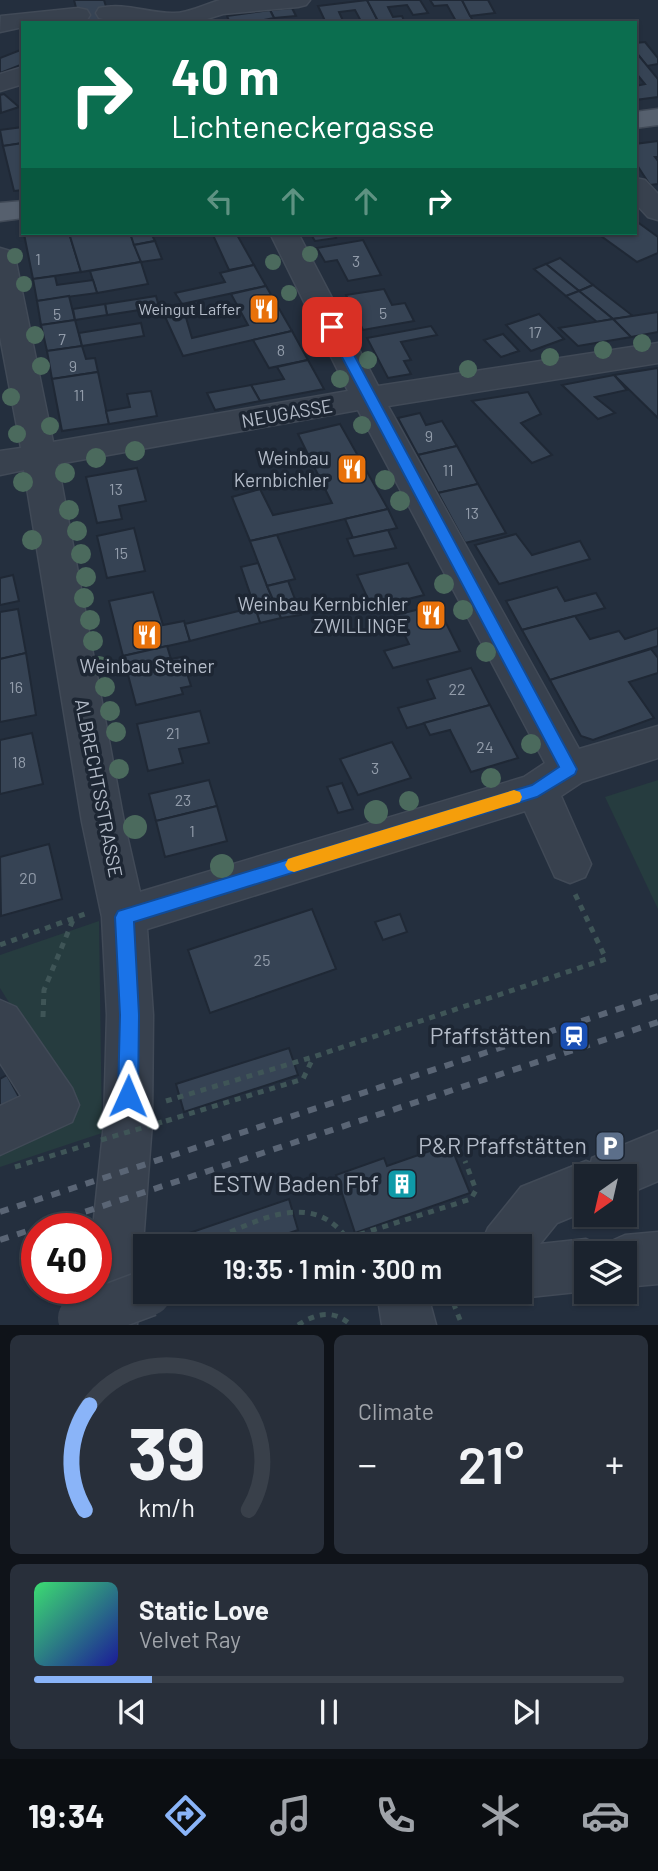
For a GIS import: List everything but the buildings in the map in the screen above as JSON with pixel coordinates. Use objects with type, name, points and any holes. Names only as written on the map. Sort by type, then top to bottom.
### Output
[{"type":"main road","points":[[637,120],[658,117]]},
{"type":"main road","points":[[0,212],[21,209]]},
{"type":"street","points":[[108,13],[169,17],[221,7],[299,0]]},
{"type":"street","points":[[0,24],[78,15]]},
{"type":"street","points":[[0,83],[21,76]]},
{"type":"street","points":[[637,188],[658,211]]},
{"type":"street","points":[[285,235],[368,398],[553,780],[570,864]]},
{"type":"street","name":"ALBRECHTSSTRASSE","points":[[0,257],[39,456],[103,822],[104,909],[130,1015],[128,1123],[112,1310]]},
{"type":"street","name":"NEUGASSE","points":[[0,463],[368,398],[658,353]]},
{"type":"street","points":[[104,909],[553,780],[658,742]]},
{"type":"street","points":[[0,1022],[55,1105],[6,1149]]},
{"type":"street","points":[[637,1165],[658,1156]]},
{"type":"street","points":[[516,1234],[539,1205],[574,1191]]},
{"type":"street","points":[[637,1260],[658,1258]]},
{"type":"street","points":[[532,1271],[574,1266]]},
{"type":"path","points":[[156,1103],[313,1057],[606,959],[567,877],[570,864]]},
{"type":"path","points":[[0,945],[104,909]]},
{"type":"path","points":[[27,1063],[41,1038],[44,990],[74,919]]},
{"type":"path","points":[[6,1149],[100,1140],[162,1122],[303,1079],[313,1057]]},
{"type":"path","points":[[361,1234],[471,1199],[476,1190],[465,1161]]},
{"type":"path","points":[[231,1234],[299,1210],[321,1216],[341,1227],[345,1234]]},
{"type":"path","points":[[423,1304],[462,1325]]},
{"type":"path","points":[[298,1325],[313,1315],[331,1312],[351,1325]]},
{"type":"green space","points":[[658,780],[658,909],[605,797]]},
{"type":"green space","points":[[99,921],[102,1133],[0,1167],[0,1147],[76,1110],[0,988],[0,955]]},
{"type":"railway","points":[[0,1212],[658,996]]},
{"type":"railway","points":[[0,1240],[658,1022]]},
{"type":"slow traffic","points":[[294,865],[514,797]]},
{"type":"place","name":"Weingut Laffer","points":[[264,309]]},
{"type":"place","name":"Weinbau Kernbichler","points":[[352,469]]},
{"type":"place","name":"Weinbau Kernbichler ZWILLINGE","points":[[431,615]]},
{"type":"place","name":"Weinbau Steiner","points":[[147,635]]},
{"type":"place","name":"Pfaffstätten","points":[[574,1036]]},
{"type":"place","name":"P&R Pfaffstätten","points":[[610,1146]]},
{"type":"place","name":"ESTW Baden Fbf","points":[[402,1184]]},
{"type":"route","points":[[128,1096],[130,1015],[124,917],[537,790],[569,769],[332,327]]}]
